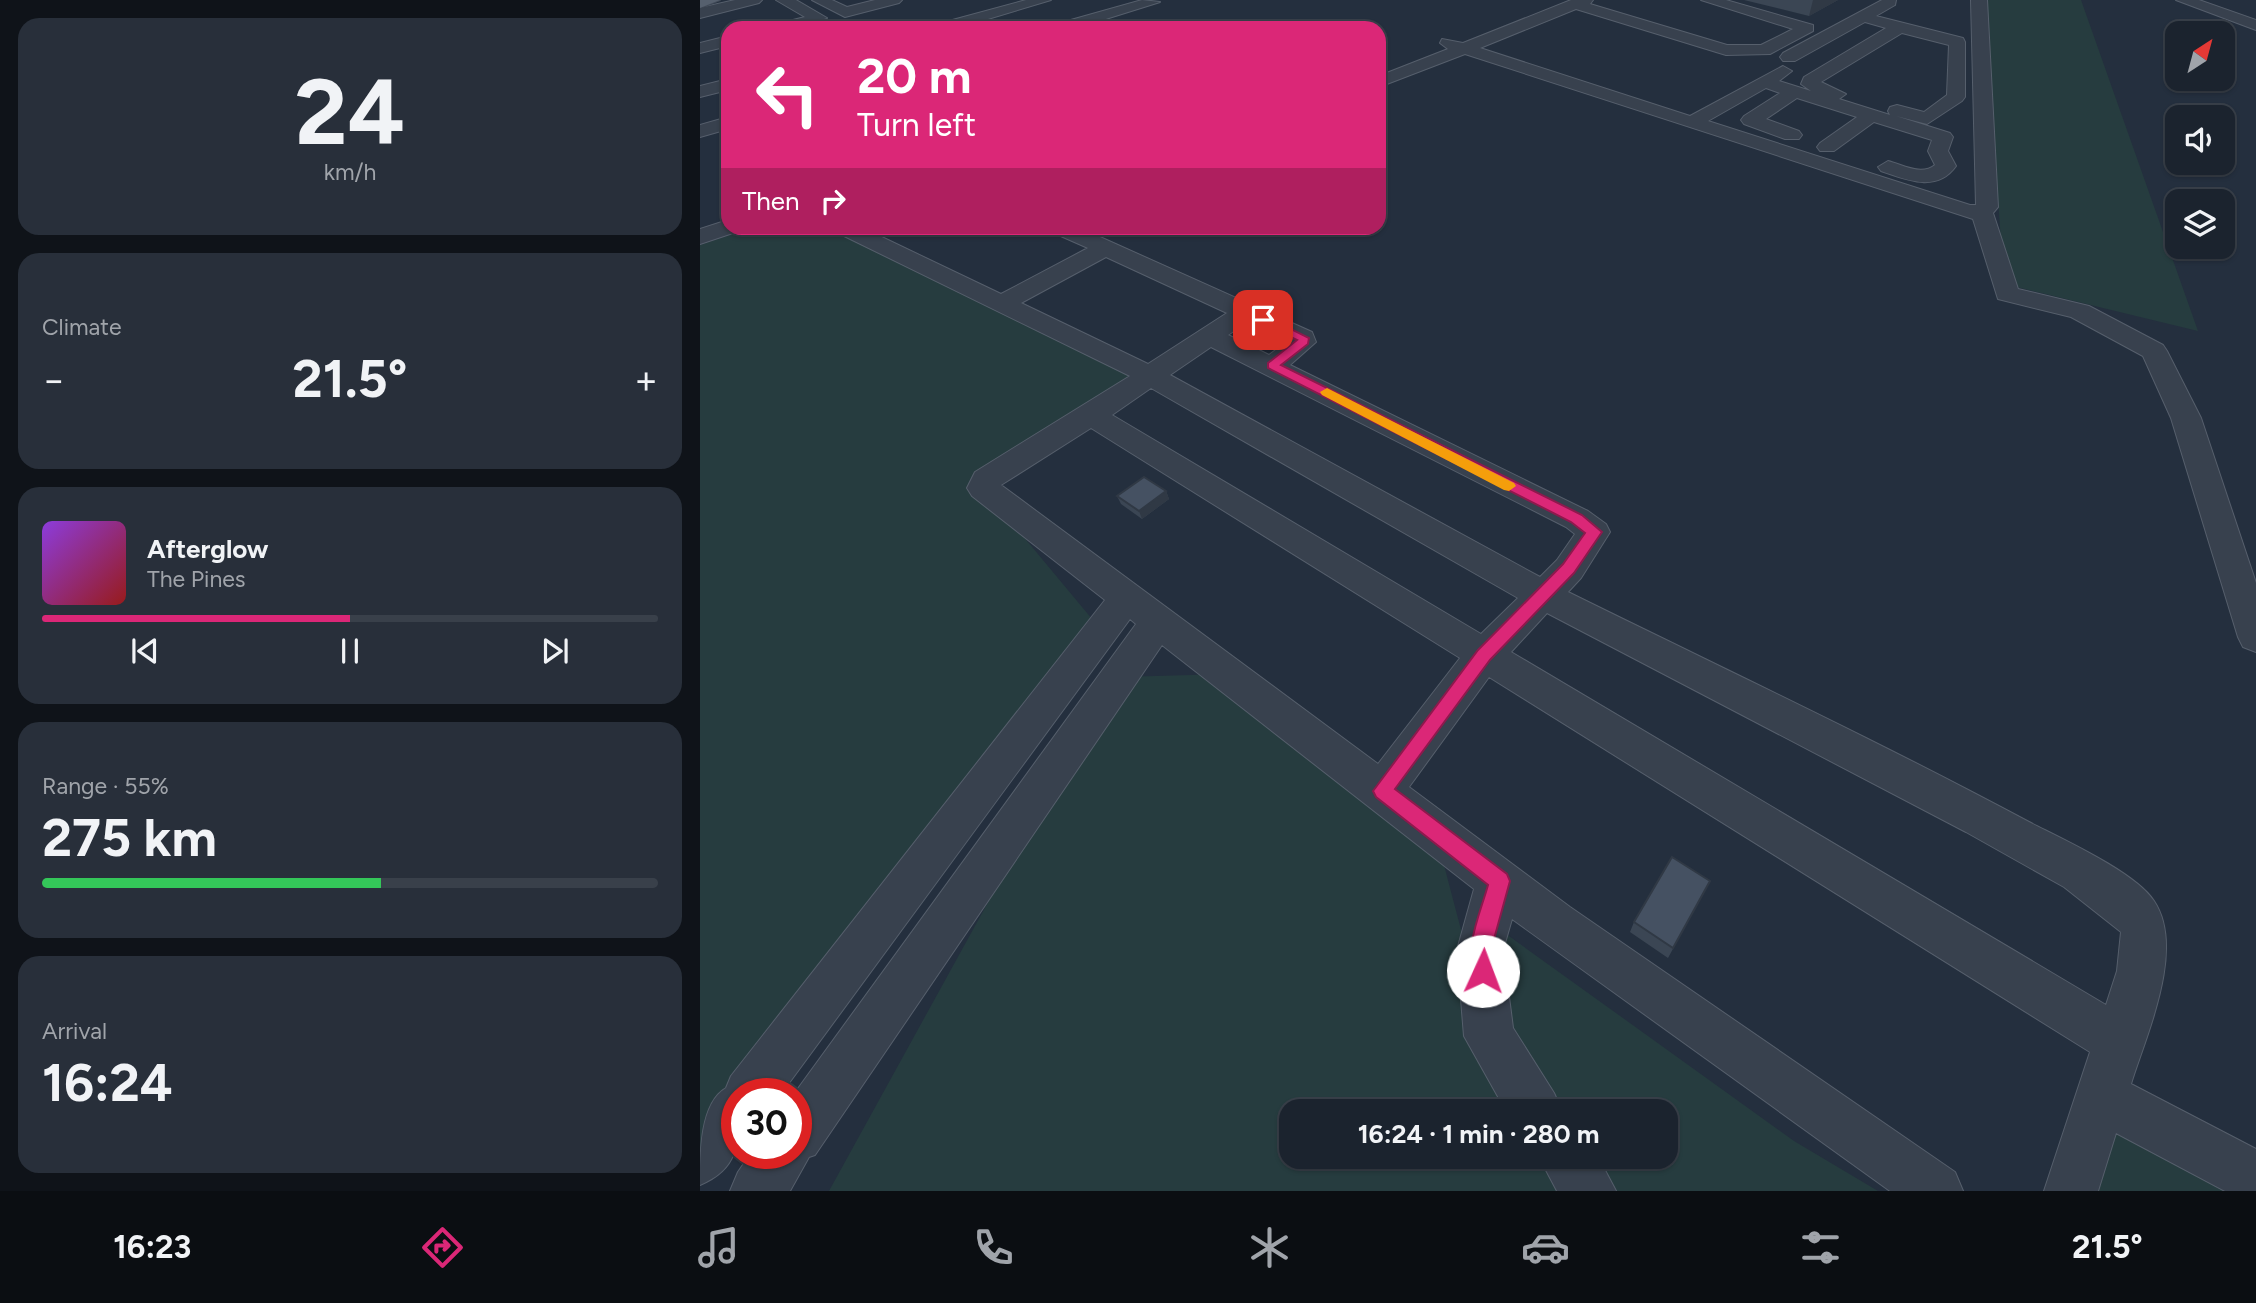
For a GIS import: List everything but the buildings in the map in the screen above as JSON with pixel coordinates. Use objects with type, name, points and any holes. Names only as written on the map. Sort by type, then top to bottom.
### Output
[{"type":"main road","points":[[700,3],[712,0]]},
{"type":"street","points":[[700,13],[754,0]]},
{"type":"street","points":[[784,0],[820,18]]},
{"type":"street","points":[[820,0],[848,21]]},
{"type":"street","points":[[808,21],[842,16],[894,0]]},
{"type":"street","points":[[966,21],[1043,0]]},
{"type":"street","points":[[1386,79],[1556,0]]},
{"type":"street","points":[[1601,11],[1627,0]]},
{"type":"street","points":[[1386,69],[1580,2],[1726,50],[1764,50],[1807,28],[1709,0]]},
{"type":"street","points":[[1733,0],[1817,20],[1861,0]]},
{"type":"street","points":[[1688,118],[1893,0]]},
{"type":"street","points":[[1688,118],[1764,82],[1872,20],[1893,0]]},
{"type":"street","points":[[1979,0],[1985,209],[2007,294],[2080,311],[2154,351],[2186,418],[2256,637]]},
{"type":"street","points":[[2184,0],[2256,25]]},
{"type":"street","points":[[2206,0],[2251,14]]},
{"type":"street","points":[[1084,21],[1152,2]]},
{"type":"street","points":[[1872,20],[1900,26],[1957,42],[1956,97],[1932,116],[1918,117],[1810,84],[1900,26]]},
{"type":"street","points":[[700,48],[721,43]]},
{"type":"street","points":[[1460,43],[1968,212],[1985,209]]},
{"type":"street","points":[[1764,82],[1795,91],[1873,114],[1942,137],[1938,151],[1946,162],[1944,169],[1936,175],[1922,177],[1751,121],[1795,91]]},
{"type":"street","points":[[700,92],[721,86]]},
{"type":"street","points":[[1827,147],[1873,114]]},
{"type":"street","points":[[700,131],[721,125]]},
{"type":"street","points":[[700,237],[721,230]]},
{"type":"street","points":[[860,235],[1151,376],[1543,595],[1981,818],[2080,872],[2125,904],[2138,917],[2144,932],[2145,948],[2141,971],[2071,1191]]},
{"type":"street","points":[[1076,235],[1303,338],[1303,342],[1272,366]]},
{"type":"street","points":[[1000,304],[1104,249]]},
{"type":"street","points":[[1245,312],[1091,415],[986,480],[983,488],[1499,881],[1796,1095],[1936,1191]]},
{"type":"street","points":[[1209,336],[1588,525],[1594,532],[1592,539],[1543,595],[1484,655],[1382,791]]},
{"type":"street","points":[[1091,415],[2119,1041]]},
{"type":"street","points":[[762,1078],[1142,610]]},
{"type":"street","points":[[812,1112],[1142,610]]},
{"type":"street","points":[[1499,881],[1480,950],[1489,1036],[1528,1099]]},
{"type":"street","points":[[2101,1097],[2256,1178]]},
{"type":"street","points":[[700,1158],[721,1130]]},
{"type":"street","points":[[757,1191],[773,1169]]},
{"type":"street","points":[[1574,1169],[1589,1191]]},
{"type":"green space","points":[[1984,0],[2081,0],[2165,238],[2165,259],[2173,259],[2198,331],[2004,284]]},
{"type":"green space","points":[[730,235],[842,235],[1151,376],[987,493],[1102,631],[750,1078],[721,1078],[721,1130],[700,1158],[700,245]]},
{"type":"green space","points":[[1228,674],[1435,831],[1489,1036],[1524,1099],[1279,1099],[1279,1169],[1562,1169],[1574,1191],[829,1191],[1089,719],[1119,677]]},
{"type":"green space","points":[[1488,921],[1794,1141],[1878,1191],[1596,1191],[1580,1169],[1678,1169],[1678,1099],[1528,1099]]},
{"type":"green space","points":[[2093,1124],[2251,1191],[2096,1191]]},
{"type":"slow traffic","points":[[1327,392],[1509,486]]},
{"type":"route","points":[[1263,320],[1303,338],[1303,342],[1272,366],[1577,519],[1594,532],[1592,539],[1569,569],[1484,655],[1382,791],[1499,881],[1480,950],[1483,971]]}]
